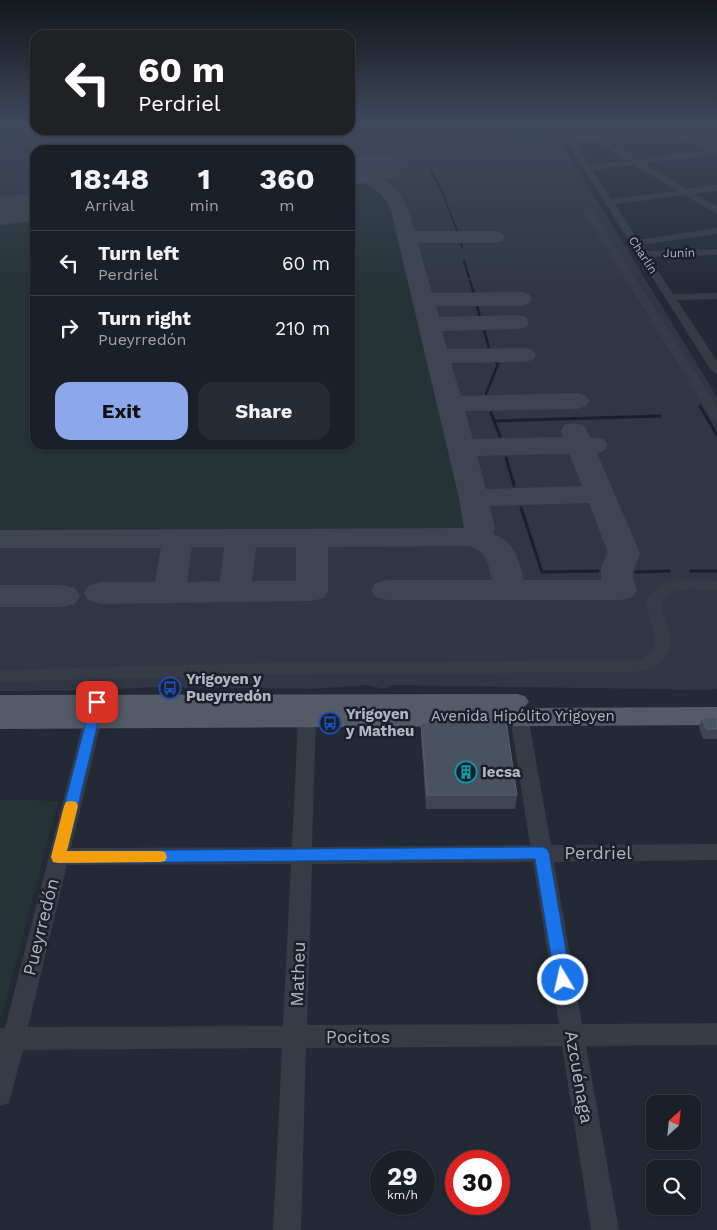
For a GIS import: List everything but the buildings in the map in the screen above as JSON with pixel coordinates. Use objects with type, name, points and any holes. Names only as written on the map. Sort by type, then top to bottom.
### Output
[{"type":"main road","name":"Avenida Hipólito Yrigoyen","points":[[0,720],[95,711],[374,709],[717,702]]},
{"type":"main road","name":"Avenida Hipólito Yrigoyen","points":[[0,703],[95,711],[307,718],[374,709],[519,716],[717,716]]},
{"type":"street","name":"Charlín","points":[[595,180],[717,370]]},
{"type":"street","points":[[666,180],[717,211]]},
{"type":"street","points":[[609,202],[717,188]]},
{"type":"street","points":[[588,209],[717,417]]},
{"type":"street","points":[[635,243],[717,231]]},
{"type":"street","name":"Junín","points":[[642,254],[717,252]]},
{"type":"street","points":[[670,298],[717,296]]},
{"type":"street","points":[[703,350],[717,349]]},
{"type":"street","points":[[0,676],[254,669],[637,666],[654,661],[663,650],[664,644],[653,603],[658,592],[670,586],[717,586]]},
{"type":"street","name":"Pueyrredón","points":[[0,1094],[7,1039],[58,857],[95,711]]},
{"type":"street","name":"Azcuénaga","points":[[519,716],[605,1230]]},
{"type":"street","name":"Matheu","points":[[287,1230],[307,718]]},
{"type":"street","name":"Perdriel","points":[[58,857],[717,852]]},
{"type":"street","name":"Pocitos","points":[[7,1039],[717,1034]]},
{"type":"shaded area","points":[[0,180],[30,180],[30,450],[355,450],[355,180],[584,180],[717,397],[717,689],[392,685],[384,689],[368,685],[310,689],[151,687],[108,690],[0,691]]},
{"type":"shaded area","points":[[355,180],[376,185],[391,204],[467,522],[466,526],[456,530],[0,532],[0,217],[30,214],[30,450],[355,450]]},
{"type":"shaded area","points":[[0,799],[58,801],[2,1016],[0,1017]]},
{"type":"waterway","points":[[436,180],[458,233]]},
{"type":"waterway","points":[[460,239],[462,247]]},
{"type":"waterway","points":[[464,261],[469,277]]},
{"type":"waterway","points":[[470,281],[475,297]]},
{"type":"waterway","points":[[476,302],[480,317]]},
{"type":"waterway","points":[[484,330],[490,352]]},
{"type":"waterway","points":[[486,394],[498,364],[492,358]]},
{"type":"waterway","points":[[700,406],[717,435]]},
{"type":"waterway","points":[[491,413],[494,421]]},
{"type":"waterway","points":[[494,421],[660,416]]},
{"type":"waterway","points":[[494,421],[500,436]]},
{"type":"waterway","points":[[506,458],[514,485]]},
{"type":"waterway","points":[[521,508],[542,572],[598,571]]},
{"type":"waterway","points":[[636,572],[669,571]]},
{"type":"waterway","points":[[691,571],[717,571]]},
{"type":"taxiway","points":[[375,180],[392,195],[400,211],[407,237]]},
{"type":"taxiway","points":[[407,237],[495,237]]},
{"type":"taxiway","points":[[407,237],[429,324]]},
{"type":"taxiway","points":[[423,300],[521,299]]},
{"type":"taxiway","points":[[429,324],[518,322]]},
{"type":"taxiway","points":[[429,324],[437,356]]},
{"type":"taxiway","points":[[437,356],[524,355]]},
{"type":"taxiway","points":[[437,356],[450,404]]},
{"type":"taxiway","points":[[450,404],[577,401]]},
{"type":"taxiway","points":[[450,404],[461,448]]},
{"type":"taxiway","points":[[574,431],[580,445]]},
{"type":"taxiway","points":[[461,448],[580,445]]},
{"type":"taxiway","points":[[580,445],[600,494]]},
{"type":"taxiway","points":[[580,445],[594,445]]},
{"type":"taxiway","points":[[461,448],[474,498]]},
{"type":"taxiway","points":[[474,498],[600,494]]},
{"type":"taxiway","points":[[510,590],[621,590],[616,570],[624,553],[600,494]]},
{"type":"taxiway","points":[[468,537],[478,533],[480,529],[474,498]]},
{"type":"taxiway","points":[[312,538],[468,537]]},
{"type":"taxiway","points":[[468,537],[496,547],[503,560],[510,590]]},
{"type":"taxiway","points":[[0,539],[178,538]]},
{"type":"taxiway","points":[[169,592],[178,538]]},
{"type":"taxiway","points":[[178,538],[312,538]]},
{"type":"taxiway","points":[[235,592],[241,538]]},
{"type":"taxiway","points":[[235,592],[312,591],[312,538]]},
{"type":"taxiway","points":[[387,590],[510,590]]},
{"type":"taxiway","points":[[100,593],[169,592]]},
{"type":"taxiway","points":[[169,592],[235,592]]},
{"type":"taxiway","points":[[0,596],[63,596]]},
{"type":"runway","points":[[0,211],[30,208]]},
{"type":"slow traffic","points":[[71,806],[58,857],[160,857]]},
{"type":"place","name":"Yrigoyen y Pueyrredón","points":[[170,688]]},
{"type":"place","name":"Yrigoyen y Matheu","points":[[330,723]]},
{"type":"place","name":"Iecsa","points":[[466,772]]},
{"type":"route","points":[[97,702],[58,857],[542,853],[563,980]]}]
